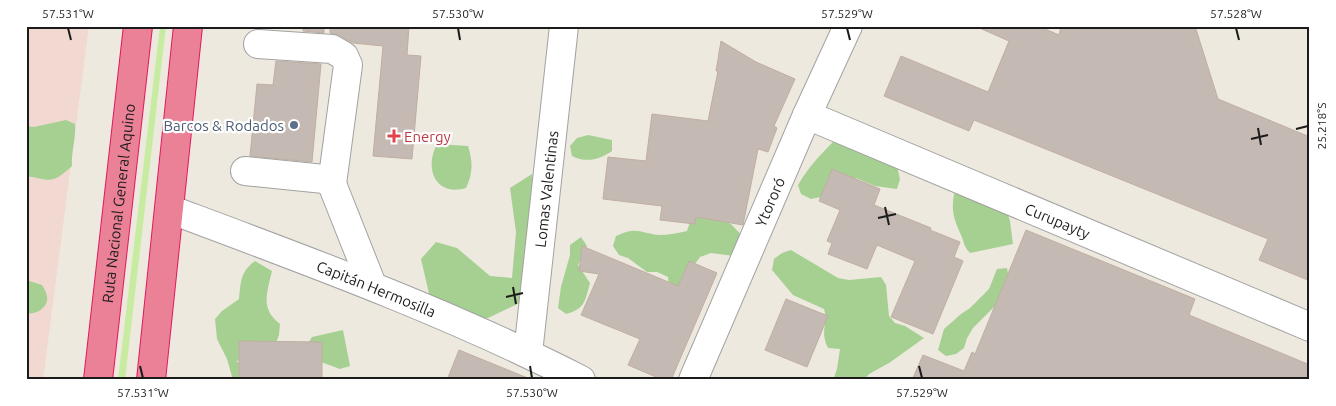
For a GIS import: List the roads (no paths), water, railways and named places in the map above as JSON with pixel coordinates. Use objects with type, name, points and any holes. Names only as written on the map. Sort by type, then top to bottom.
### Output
[{"type":"highway","name":"Ruta Nacional General Aquino","points":[[98,380],[138,26]]},
{"type":"highway","points":[[151,380],[188,26]]},
{"type":"street","name":"Lomas Valentinas","points":[[528,353],[564,26]]},
{"type":"street","name":"Ytororó","points":[[693,380],[848,26]]},
{"type":"street","points":[[258,44],[332,49],[344,56],[348,65],[332,184]]},
{"type":"street","name":"Curupayty","points":[[808,115],[1310,326]]},
{"type":"street","points":[[245,171],[324,179],[332,184],[372,285]]},
{"type":"street","name":"Capitán Hermosilla","points":[[169,209],[372,285],[528,353],[581,380]]},
{"type":"place","name":"Barcos & Rodados","points":[[294,125]]},
{"type":"place","name":"Energy","points":[[394,136]]}]
